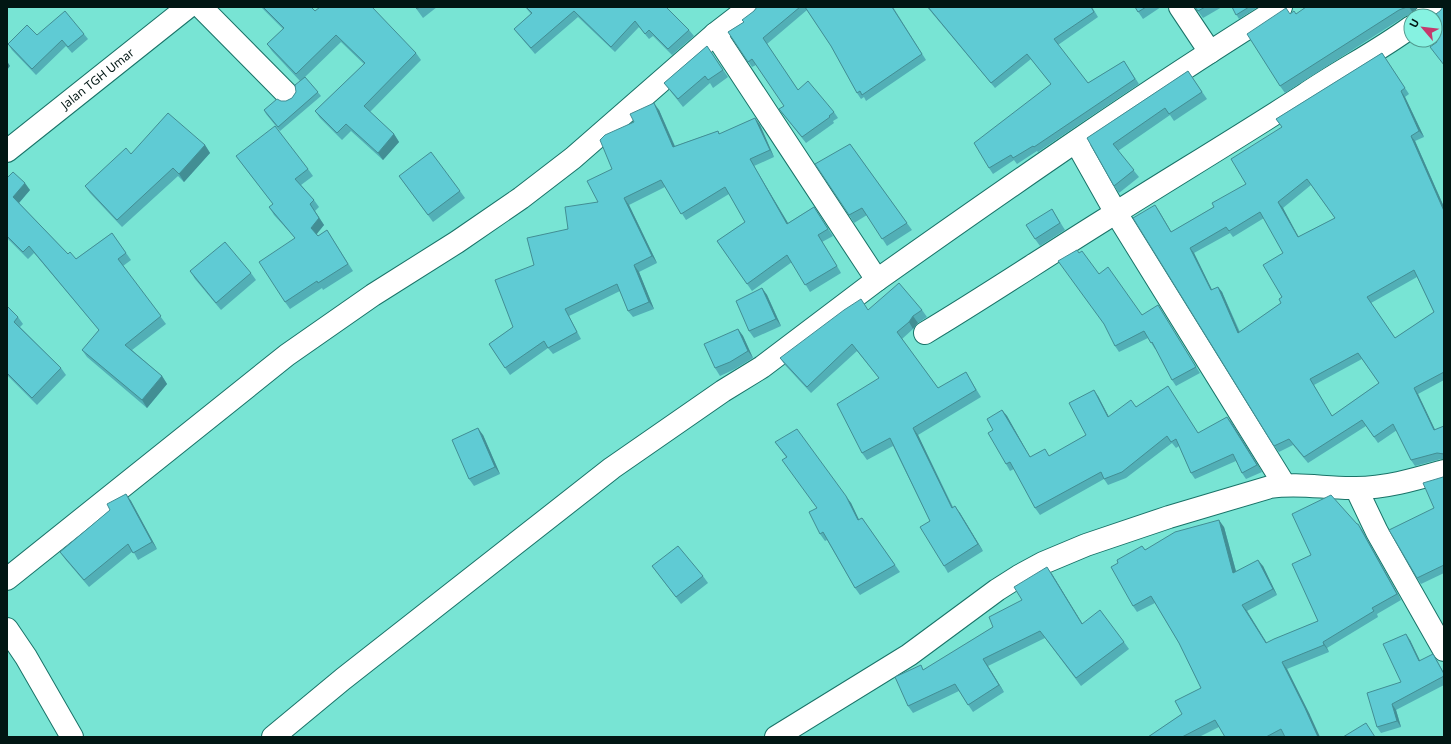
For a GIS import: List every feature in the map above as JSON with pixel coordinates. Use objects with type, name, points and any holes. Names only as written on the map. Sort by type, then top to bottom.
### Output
[{"type":"street","name":"Jalan TGH Umar","points":[[7,151],[188,7]]},
{"type":"street","points":[[201,7],[286,93]]},
{"type":"street","points":[[7,580],[287,355],[373,295],[457,242],[521,198],[573,158],[715,34],[750,7]]},
{"type":"street","points":[[1180,7],[1210,52]]},
{"type":"street","points":[[273,737],[343,678],[612,468],[723,391],[762,368],[877,280],[1076,142],[1210,52],[1281,7]]},
{"type":"street","points":[[925,333],[987,296],[1403,33]]},
{"type":"street","points":[[715,34],[877,280]]},
{"type":"street","points":[[1076,142],[1116,213],[1284,484]]},
{"type":"street","points":[[776,737],[909,655],[997,590],[1019,576],[1086,545],[1250,492],[1284,484],[1356,488],[1382,486],[1418,479],[1444,470]]},
{"type":"street","points":[[1356,488],[1377,532],[1444,650]]},
{"type":"street","points":[[7,629],[26,657],[72,737]]},
{"type":"building","points":[[263,7],[311,7],[315,11],[320,7],[372,7],[416,53],[364,106],[394,134],[378,153],[346,124],[337,133],[315,111],[365,63],[336,35],[296,74],[267,44],[284,28]]},
{"type":"building","points":[[526,7],[666,7],[689,30],[668,49],[649,30],[645,34],[635,21],[611,47],[574,11],[531,48],[514,29],[532,13]]},
{"type":"building","points":[[757,7],[800,7],[763,38],[798,90],[808,81],[834,112],[829,116],[830,117],[802,137],[779,109],[784,106],[752,59],[748,62],[728,32],[744,22],[742,20]]},
{"type":"building","points":[[805,7],[892,7],[922,54],[862,95],[860,91],[857,93],[831,46]]},
{"type":"building","points":[[928,7],[1091,7],[1094,12],[1054,39],[1088,83],[1124,61],[1135,79],[1034,147],[1033,146],[1013,158],[1011,155],[989,168],[974,143],[1051,84],[1027,54],[991,83]]},
{"type":"building","points":[[1135,7],[1146,7],[1138,12]]},
{"type":"building","points":[[1195,7],[1205,7],[1198,11]]},
{"type":"building","points":[[1232,7],[1249,7],[1236,15]]},
{"type":"building","points":[[1306,7],[1407,7],[1399,10],[1280,86],[1247,34],[1286,8],[1290,14],[1294,11],[1296,14]]},
{"type":"building","points":[[1444,7],[1444,65],[1431,48],[1443,48],[1442,8]]},
{"type":"building","points":[[65,11],[84,34],[68,47],[62,40],[32,69],[8,44],[27,25],[37,35]]},
{"type":"building","points":[[707,46],[723,70],[708,80],[705,76],[678,99],[664,83]]},
{"type":"building","points":[[1382,53],[1405,88],[1401,91],[1419,131],[1411,136],[1444,211],[1444,372],[1414,388],[1434,430],[1444,426],[1444,454],[1437,453],[1411,460],[1393,424],[1374,437],[1362,420],[1304,457],[1289,439],[1274,446],[1133,218],[1155,205],[1171,232],[1214,207],[1212,203],[1246,184],[1231,159],[1282,127],[1276,119]],"holes":[[[1307,179],[1335,218],[1298,237],[1278,202]],[[1260,212],[1283,253],[1263,265],[1282,297],[1279,299],[1281,303],[1238,333],[1218,287],[1211,290],[1190,248],[1226,227],[1229,231]],[[1414,270],[1434,312],[1395,338],[1367,297]],[[1358,353],[1379,383],[1332,416],[1310,379]]]},
{"type":"building","points":[[1188,71],[1202,92],[1169,114],[1165,108],[1113,144],[1134,170],[1114,186],[1087,138]]},
{"type":"building","points":[[305,77],[318,92],[278,127],[264,110],[277,99],[286,101],[292,98],[296,92],[295,85]]},
{"type":"building","points":[[654,103],[673,147],[718,131],[719,134],[755,118],[770,150],[750,159],[787,224],[814,207],[828,229],[818,235],[837,266],[805,285],[787,255],[747,284],[717,241],[745,222],[725,187],[681,214],[661,180],[624,198],[652,256],[634,265],[649,302],[628,311],[617,284],[565,309],[577,332],[548,348],[544,341],[505,368],[489,344],[513,327],[495,280],[534,265],[527,238],[568,229],[565,207],[598,202],[587,181],[612,169],[600,140],[605,135],[634,122],[630,114]]},
{"type":"building","points":[[168,113],[205,145],[179,174],[173,168],[117,220],[85,186],[126,148],[131,154]]},
{"type":"building","points":[[275,126],[308,169],[295,179],[314,200],[310,204],[319,218],[311,228],[318,236],[327,230],[348,264],[318,283],[317,281],[285,302],[259,262],[295,238],[269,207],[273,204],[236,156]]},
{"type":"building","points":[[850,144],[907,223],[882,239],[862,208],[849,215],[815,164]]},
{"type":"building","points":[[431,152],[460,191],[428,215],[399,176]]},
{"type":"building","points":[[13,172],[25,183],[13,197],[68,254],[70,252],[76,259],[112,233],[126,253],[118,259],[161,316],[125,345],[162,376],[142,400],[82,350],[99,330],[29,246],[23,252],[7,236],[7,178]]},
{"type":"building","points":[[1052,209],[1060,223],[1035,239],[1026,225]]},
{"type":"building","points":[[225,242],[251,273],[216,303],[190,271]]},
{"type":"building","points":[[1077,250],[1079,253],[1082,251],[1099,274],[1108,267],[1142,315],[1158,305],[1196,367],[1172,380],[1152,342],[1151,343],[1144,331],[1115,346],[1104,324],[1058,261]]},
{"type":"building","points":[[899,283],[922,310],[913,316],[909,322],[897,332],[938,388],[966,372],[976,390],[913,428],[952,508],[955,506],[978,544],[944,566],[920,527],[930,521],[890,438],[862,453],[837,404],[879,378],[852,344],[807,387],[780,358],[861,299],[868,310]]},
{"type":"building","points":[[762,288],[776,319],[749,331],[736,301]]},
{"type":"building","points":[[7,306],[18,317],[14,322],[61,368],[32,398],[7,373]]},
{"type":"building","points":[[738,329],[748,351],[730,362],[715,368],[704,344]]},
{"type":"building","points":[[1168,386],[1198,433],[1227,417],[1257,465],[1242,473],[1233,454],[1191,473],[1176,439],[1171,442],[1167,436],[1122,472],[1104,479],[1101,472],[1035,508],[1010,462],[1006,464],[988,433],[993,430],[987,419],[1002,410],[1030,457],[1045,449],[1049,456],[1086,435],[1069,403],[1094,390],[1108,417],[1131,400],[1136,407]]},
{"type":"building","points":[[478,428],[495,467],[469,479],[452,440]]},
{"type":"building","points":[[797,429],[846,496],[858,520],[862,518],[895,565],[855,588],[823,532],[820,534],[809,512],[817,508],[782,460],[787,457],[775,442]]},
{"type":"building","points":[[1444,477],[1444,565],[1417,578],[1389,530],[1434,508],[1423,483]]},
{"type":"building","points":[[126,494],[152,542],[133,553],[128,544],[84,580],[60,552],[110,510],[107,504]]},
{"type":"building","points":[[1331,495],[1358,524],[1397,594],[1372,608],[1374,611],[1323,642],[1324,645],[1282,662],[1318,737],[1285,737],[1281,729],[1266,737],[1225,737],[1215,720],[1182,737],[1148,737],[1182,714],[1175,701],[1201,688],[1179,643],[1151,596],[1133,606],[1111,567],[1118,563],[1117,560],[1142,546],[1145,550],[1175,532],[1219,520],[1233,573],[1258,560],[1273,589],[1242,605],[1266,643],[1318,621],[1292,564],[1311,555],[1292,514]]},
{"type":"building","points":[[678,546],[703,576],[676,597],[652,566]]},
{"type":"building","points":[[1047,567],[1082,624],[1100,610],[1124,642],[1076,678],[1040,631],[983,659],[999,685],[968,705],[955,684],[908,706],[895,677],[921,665],[923,670],[993,627],[989,617],[1022,600],[1014,587]]},
{"type":"building","points":[[1406,634],[1419,661],[1433,654],[1444,676],[1392,704],[1397,721],[1377,727],[1367,693],[1401,682],[1383,644]]},
{"type":"building","points":[[1366,723],[1375,737],[1343,737]]}]
